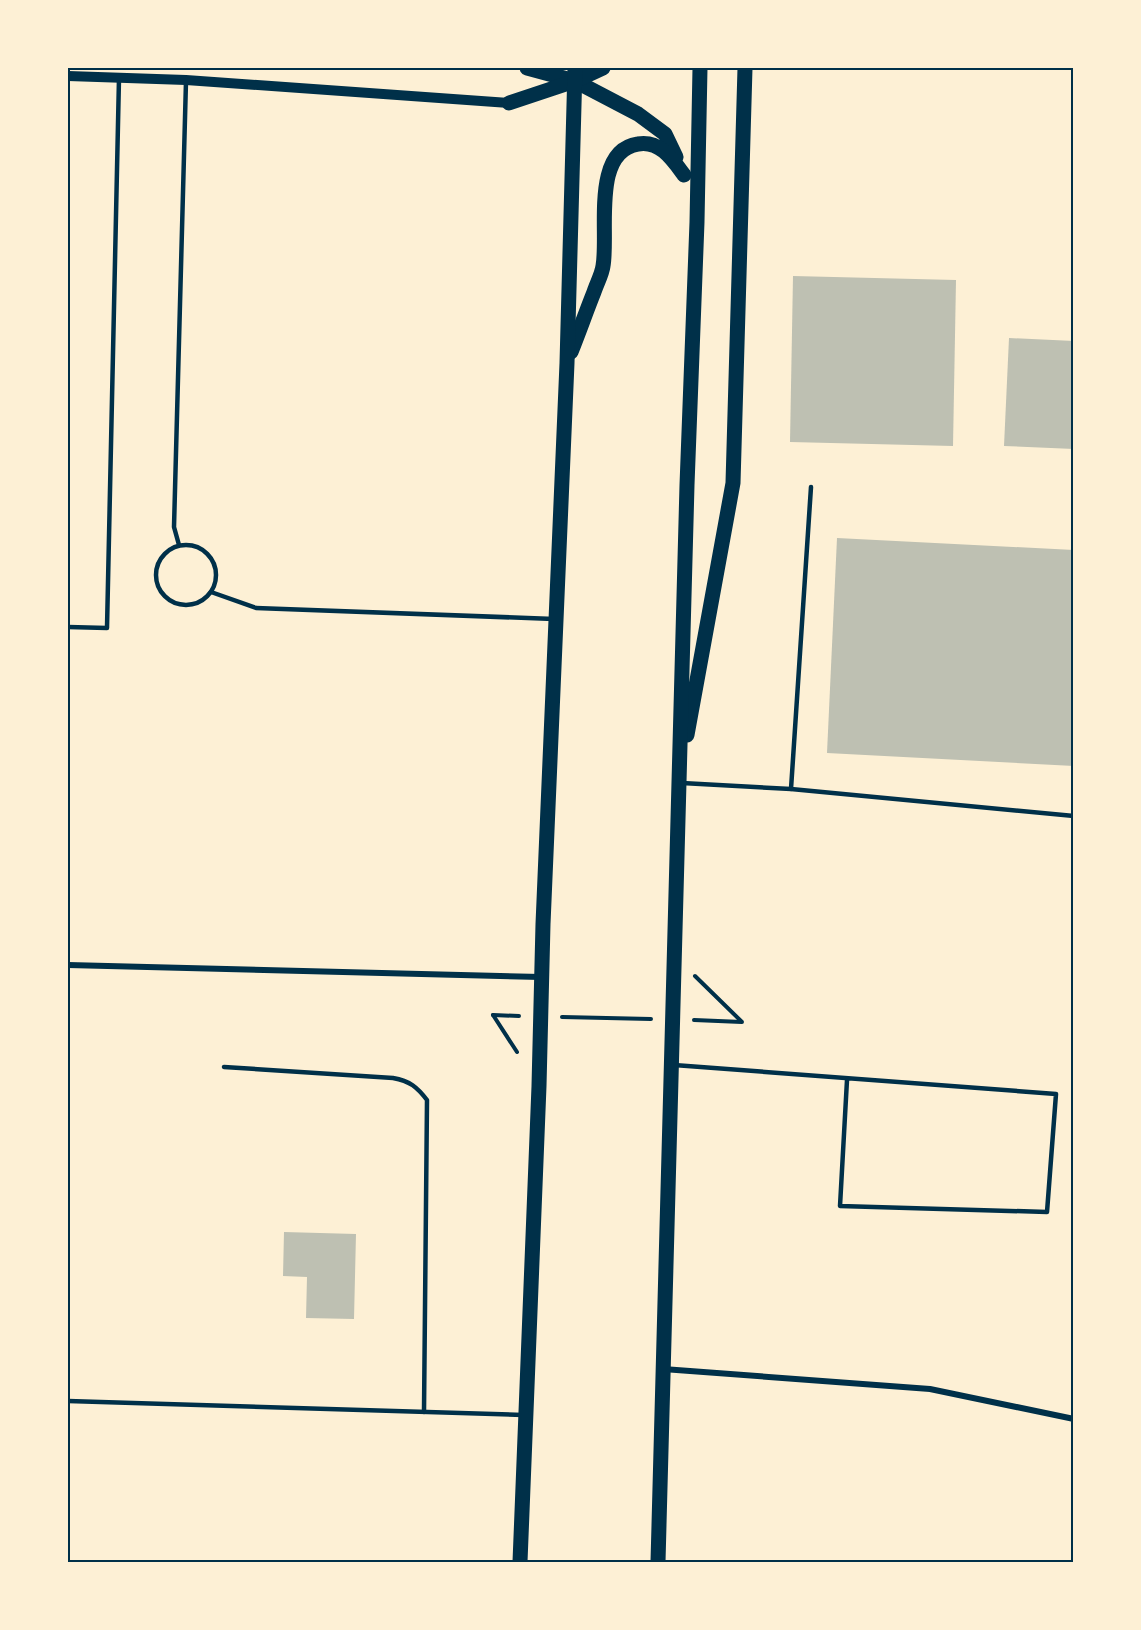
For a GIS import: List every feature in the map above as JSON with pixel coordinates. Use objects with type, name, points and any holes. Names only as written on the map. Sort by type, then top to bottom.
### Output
[{"type":"main road","points":[[527,68],[575,74],[665,134],[684,176],[697,222]]},
{"type":"main road","points":[[509,103],[575,74],[603,68]]},
{"type":"main road","points":[[657,1563],[700,68]]},
{"type":"main road","points":[[679,783],[733,483],[745,68]]},
{"type":"main road","points":[[520,1563],[541,977],[567,363],[575,74]]},
{"type":"main road","points":[[567,363],[603,266],[609,169],[617,156],[628,145],[643,143],[667,152],[684,176]]},
{"type":"street","points":[[68,76],[186,80],[509,103]]},
{"type":"street","points":[[68,965],[541,977]]},
{"type":"street","points":[[663,1369],[930,1389],[1074,1419]]},
{"type":"lane","points":[[68,627],[108,628],[119,78]]},
{"type":"lane","points":[[179,545],[174,527],[186,80]]},
{"type":"lane","points":[[791,789],[811,487]]},
{"type":"lane","points":[[179,545],[197,546],[213,560],[216,570],[212,592],[197,604],[186,606],[171,602],[157,587],[155,570],[159,560],[164,553],[179,545]]},
{"type":"lane","points":[[212,592],[256,608],[556,619]]},
{"type":"lane","points":[[679,783],[791,789],[1074,816]]},
{"type":"lane","points":[[671,1065],[1056,1094],[1047,1212],[840,1206],[847,1080]]},
{"type":"lane","points":[[224,1067],[406,1080],[416,1085],[427,1100],[424,1412]]},
{"type":"lane","points":[[68,1401],[526,1415]]},
{"type":"path","points":[[674,954],[742,1022],[682,1020]]},
{"type":"path","points":[[493,1015],[528,1016]]},
{"type":"path","points":[[552,1017],[659,1019]]},
{"type":"building","points":[[793,276],[956,280],[953,446],[790,442]]},
{"type":"building","points":[[1009,338],[1074,341],[1074,449],[1004,446]]},
{"type":"building","points":[[837,538],[1074,550],[1074,766],[827,753]]},
{"type":"building","points":[[284,1232],[356,1234],[354,1319],[306,1318],[307,1277],[283,1276]]}]
